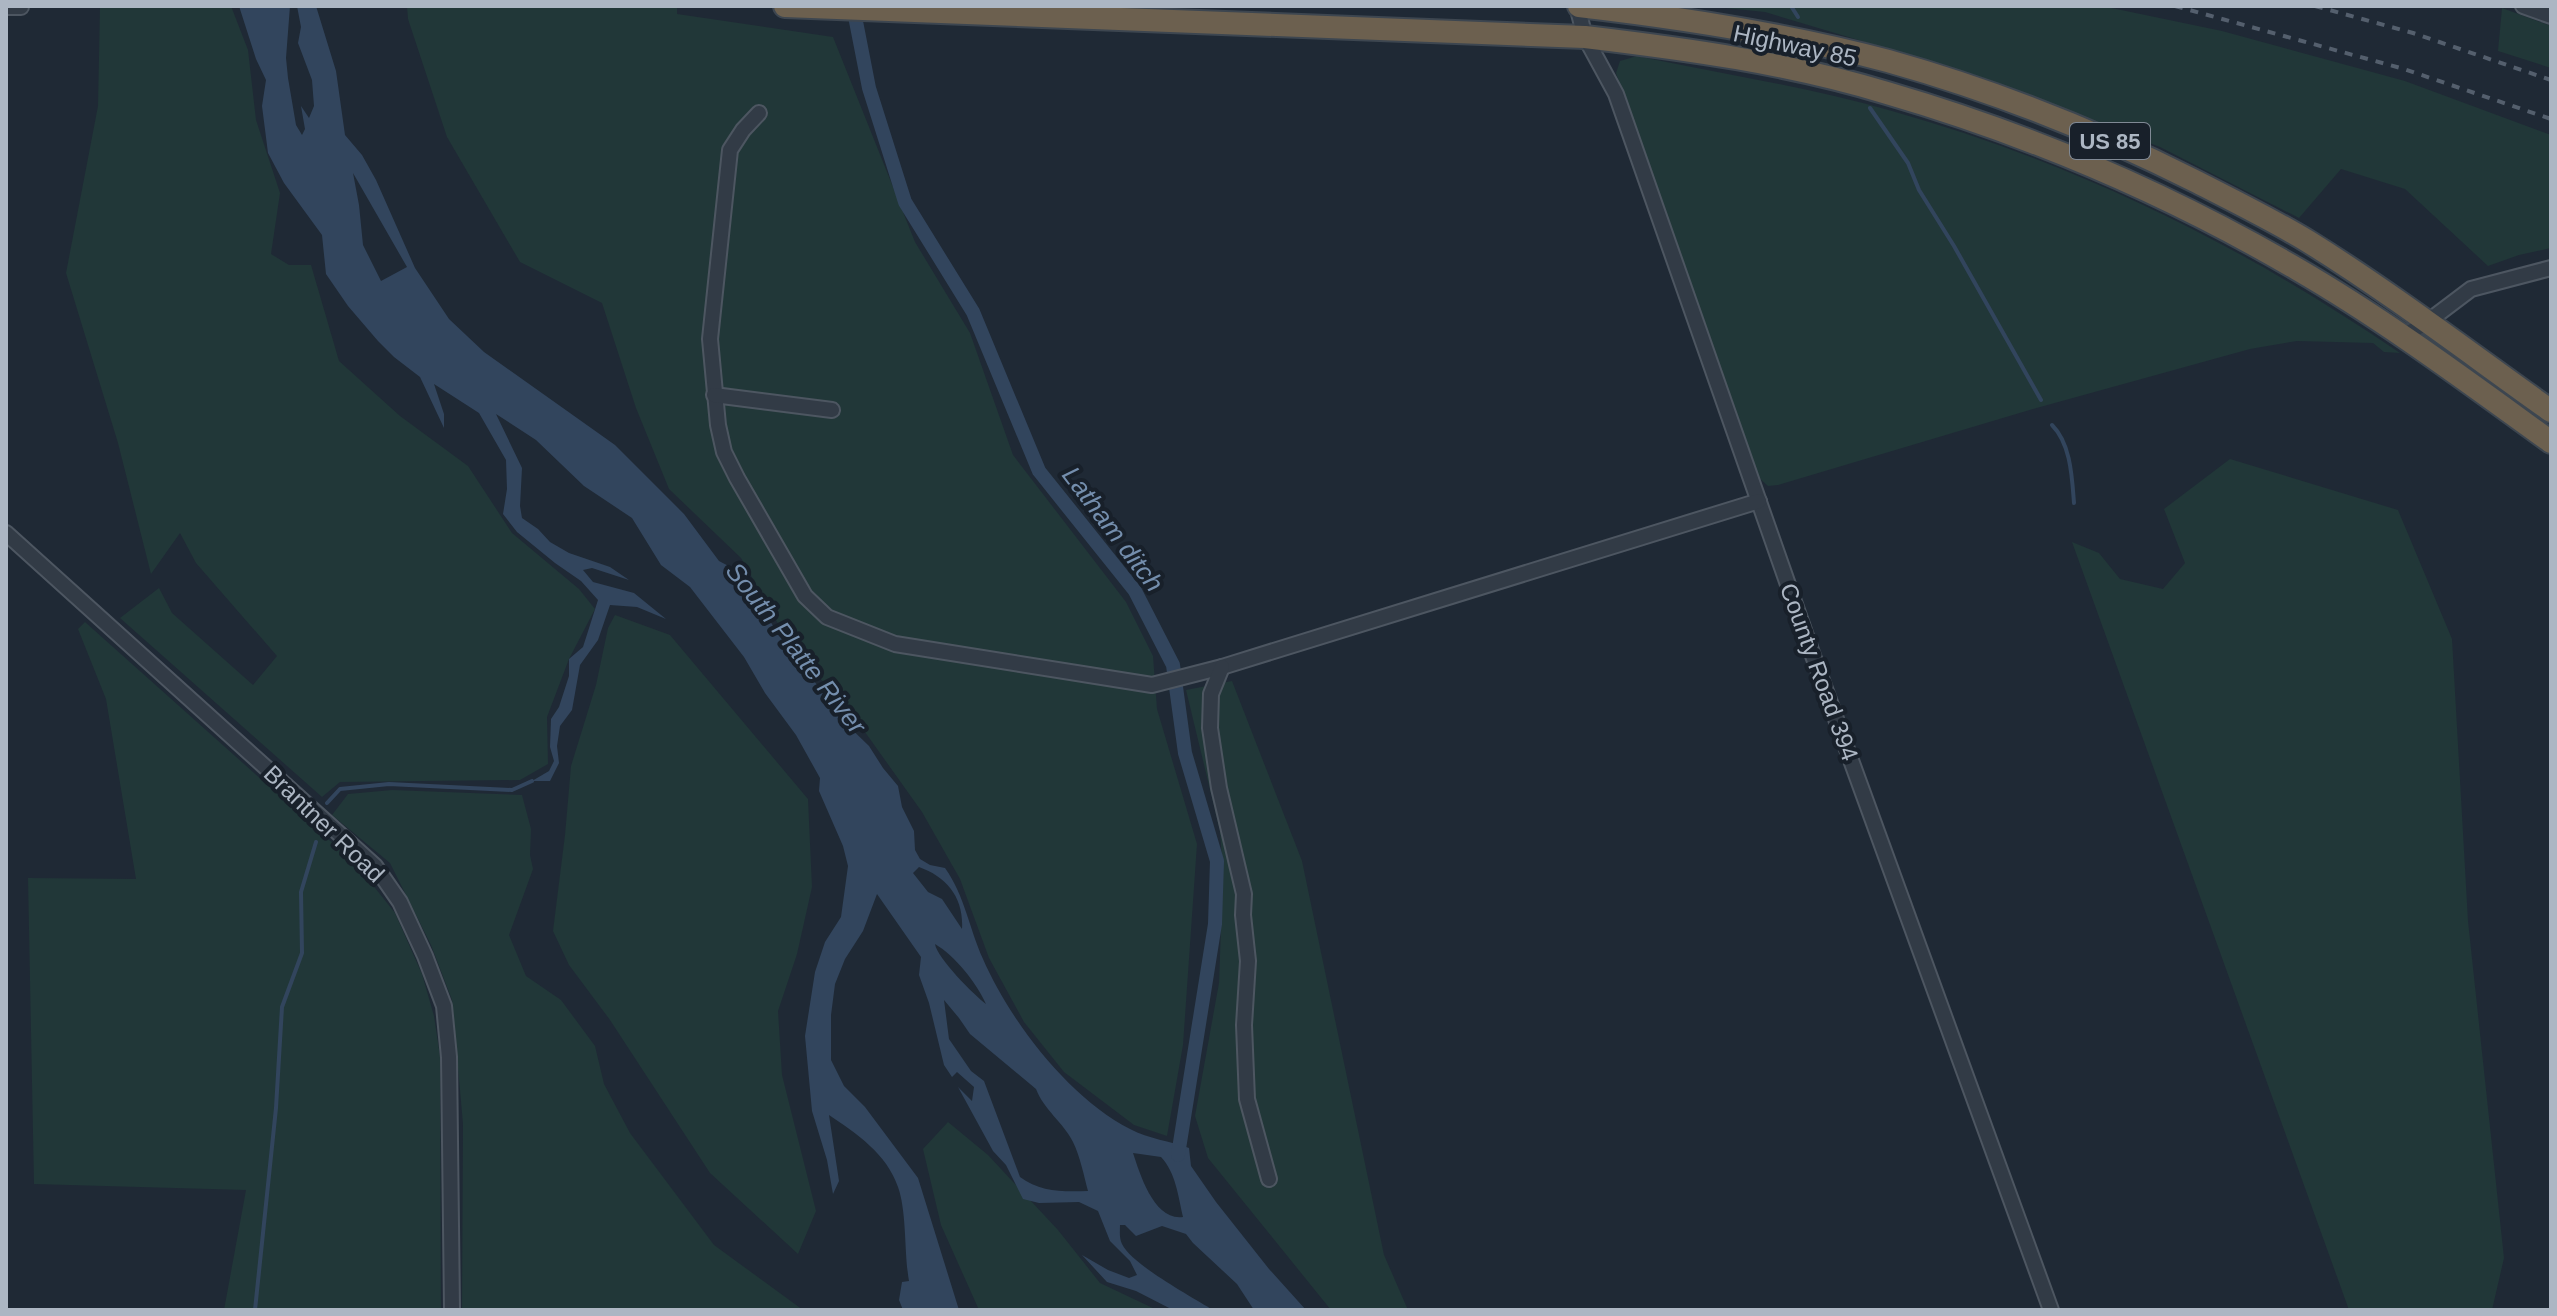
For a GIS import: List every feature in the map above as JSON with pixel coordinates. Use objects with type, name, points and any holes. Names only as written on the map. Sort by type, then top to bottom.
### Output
[{"type":"highway","name":"Highway 85","points":[[785,6],[1585,37],[1760,63],[1853,84],[2018,135],[2085,161],[2299,269],[2403,336]]},
{"type":"highway","name":"Highway 85","points":[[1578,6],[1669,16],[1829,47],[1890,62],[2024,105],[2106,139],[2237,202],[2308,241],[2426,323]]},
{"type":"highway","name":"US 85","points":[[2426,323],[2551,411]]},
{"type":"highway","name":"US 85","points":[[2403,336],[2551,442]]},
{"type":"street","name":"County Road 394","points":[[1578,6],[1585,37],[1616,94],[1759,501],[2051,1310]]},
{"type":"street","points":[[2523,6],[2551,16]]},
{"type":"street","points":[[759,113],[730,150],[710,339],[714,395],[724,452],[805,596],[827,617],[895,644],[1152,685],[1222,667],[1759,501]]},
{"type":"street","points":[[2403,336],[2471,289],[2551,268]]},
{"type":"street","points":[[714,395],[832,410]]},
{"type":"street","name":"Brantner Road","points":[[6,533],[375,866],[400,902],[444,1006],[450,1083],[452,1310]]},
{"type":"street","points":[[1222,667],[1211,694],[1210,728],[1219,788],[1244,894],[1248,961],[1244,1025],[1247,1099],[1269,1179]]},
{"type":"green space","points":[[100,6],[231,6],[248,50],[256,120],[280,193],[271,254],[289,265],[311,265],[339,361],[400,416],[468,466],[512,533],[579,589],[595,609],[569,659],[547,717],[548,764],[520,780],[340,782],[322,797],[120,618],[159,588],[172,613],[253,685],[277,656],[196,563],[180,533],[151,574],[118,443],[66,273],[98,106]]},
{"type":"green space","points":[[407,6],[677,6],[677,14],[833,37],[915,242],[970,333],[1013,455],[1126,602],[1153,656],[1157,709],[1197,844],[1183,1045],[1167,1136],[1134,1125],[1064,1072],[1024,1022],[989,958],[960,879],[922,812],[855,718],[789,643],[741,558],[669,489],[636,408],[602,303],[520,262],[447,137],[408,19]]},
{"type":"green space","points":[[1706,6],[2102,6],[2222,31],[2405,81],[2551,135],[2551,248],[2488,266],[2405,189],[2341,169],[2299,218],[2160,147],[1952,68],[1765,12]]},
{"type":"green space","points":[[2502,8],[2551,26],[2551,68],[2498,51]]},
{"type":"green space","points":[[1637,56],[1861,102],[2027,156],[2156,211],[2219,243],[2280,277],[2400,353],[2384,352],[2373,343],[2297,341],[2250,349],[1768,486],[1758,477],[1616,73],[1620,61]]},
{"type":"green space","points":[[2230,459],[2398,510],[2452,639],[2468,921],[2504,1258],[2492,1310],[2349,1310],[2072,542],[2099,553],[2120,579],[2163,589],[2185,563],[2164,509]]},
{"type":"green space","points":[[615,615],[670,635],[808,799],[812,887],[797,954],[778,1011],[782,1075],[816,1211],[798,1254],[710,1173],[610,1020],[569,965],[553,931],[571,766],[596,685],[608,628]]},
{"type":"green space","points":[[85,622],[356,864],[395,913],[422,974],[434,1016],[440,1056],[441,1310],[224,1310],[246,1190],[34,1184],[28,878],[136,879],[106,699],[78,629]]},
{"type":"green space","points":[[1232,681],[1302,861],[1384,1255],[1408,1310],[1331,1310],[1208,1158],[1195,1116],[1219,983],[1223,874],[1220,831],[1186,690]]},
{"type":"green space","points":[[392,790],[522,795],[531,829],[533,869],[509,935],[526,976],[561,1000],[595,1046],[604,1084],[630,1133],[714,1245],[803,1310],[462,1310],[463,1124],[452,1000],[431,945],[390,863],[332,815],[348,794]]},
{"type":"green space","points":[[948,1122],[988,1155],[1058,1230],[1100,1283],[1157,1310],[979,1310],[941,1225],[923,1149]]},
{"type":"water","points":[[239,6],[290,6],[286,58],[296,125],[302,135],[305,129],[301,106],[309,118],[314,106],[312,80],[298,43],[301,27],[297,6],[316,6],[336,71],[345,135],[362,155],[415,268],[449,319],[484,352],[615,445],[684,514],[719,561],[738,571],[793,657],[819,687],[836,714],[869,746],[898,786],[902,807],[914,831],[915,850],[920,859],[930,865],[945,868],[952,879],[983,959],[1025,1032],[1064,1078],[1107,1115],[1137,1132],[1189,1148],[1191,1166],[1216,1202],[1306,1310],[1254,1310],[1237,1284],[1186,1234],[1162,1226],[1136,1236],[1125,1225],[1120,1225],[1122,1244],[1149,1270],[1213,1310],[1173,1310],[1136,1291],[1107,1282],[1082,1255],[1129,1278],[1137,1275],[1130,1261],[1110,1241],[1098,1211],[1079,1202],[1039,1203],[1023,1199],[1006,1165],[993,1151],[958,1087],[972,1101],[974,1087],[957,1072],[952,1077],[944,1065],[919,975],[921,957],[877,894],[863,931],[845,959],[835,984],[831,1060],[844,1086],[865,1107],[918,1178],[959,1310],[903,1310],[899,1300],[902,1282],[909,1281],[903,1208],[893,1175],[870,1145],[829,1115],[839,1181],[833,1194],[827,1160],[812,1111],[805,1036],[815,972],[825,942],[841,917],[848,866],[843,846],[819,791],[820,778],[796,735],[765,693],[744,657],[690,587],[661,565],[632,518],[584,486],[536,440],[496,414],[522,468],[522,518],[550,542],[569,553],[610,567],[629,580],[592,568],[583,570],[593,582],[634,593],[666,619],[637,607],[610,605],[598,640],[580,665],[572,710],[560,726],[557,746],[559,763],[550,781],[532,781],[549,771],[554,761],[550,747],[551,719],[559,707],[569,676],[569,659],[583,647],[598,600],[581,581],[517,532],[503,514],[507,489],[506,460],[479,413],[434,384],[444,414],[444,428],[420,377],[378,341],[326,274],[322,235],[284,183],[268,153],[262,106],[266,80]],"holes":[[[353,173],[407,267],[381,281],[363,245]],[[919,867],[929,871],[952,890],[960,908],[962,929],[942,899],[928,892],[913,873]],[[935,944],[964,970],[986,1004],[957,976]],[[944,1000],[970,1034],[1036,1089],[1073,1142],[1088,1191],[1044,1188],[1020,1177],[984,1081],[971,1071],[949,1039]],[[1133,1153],[1161,1157],[1173,1177],[1183,1217],[1164,1212],[1156,1204]]]},
{"type":"waterway","name":"Latham ditch","points":[[853,6],[869,88],[905,202],[973,312],[1039,471],[1135,591],[1173,665],[1185,753],[1217,861],[1215,924],[1178,1155]]},
{"type":"waterway","points":[[1791,6],[1798,17]]},
{"type":"waterway","points":[[1870,108],[1908,163],[1919,190],[2041,400]]},
{"type":"waterway","points":[[2052,425],[2067,451],[2074,503]]},
{"type":"waterway","points":[[327,803],[340,789],[389,784],[512,790],[532,781]]},
{"type":"waterway","points":[[255,1310],[276,1108],[282,1007],[302,953],[301,892],[316,842]]},
{"type":"railway","points":[[2175,6],[2404,69],[2551,119]]},
{"type":"railway","points":[[2315,6],[2413,33],[2551,80]]},
{"type":"water label","name":"South Platte River","points":[[796,648]]}]
